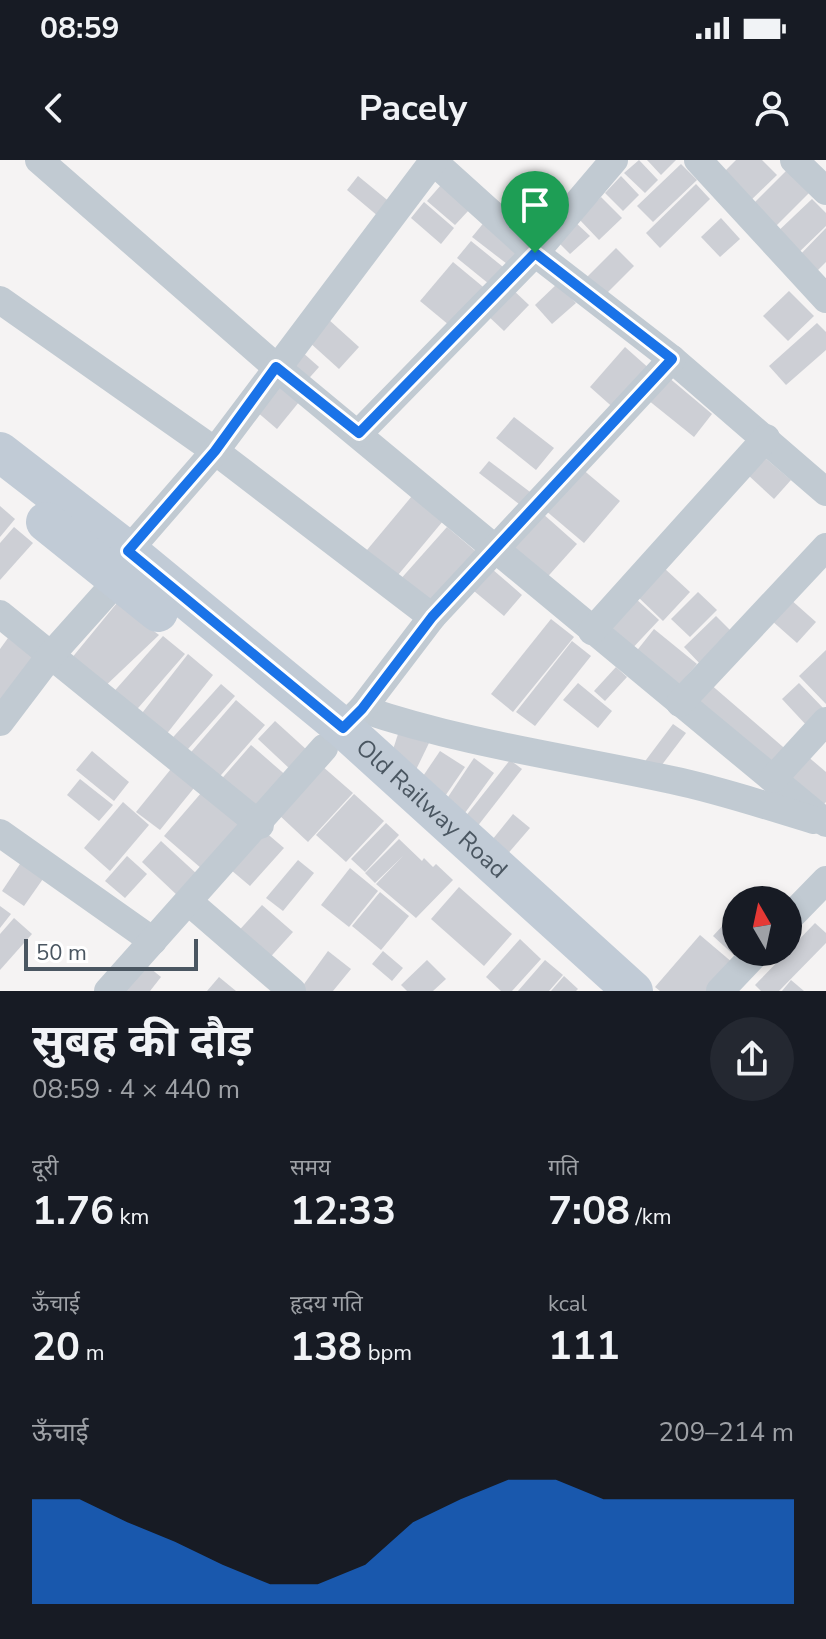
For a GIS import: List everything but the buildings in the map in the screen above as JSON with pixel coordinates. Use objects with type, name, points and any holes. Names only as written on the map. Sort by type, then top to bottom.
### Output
[{"type":"main road","name":"Old Railway Road","points":[[0,452],[123,565]]},
{"type":"main road","name":"Old Railway Road","points":[[0,484],[123,565],[343,728],[633,991]]},
{"type":"main road","name":"Old Railway Road","points":[[343,728],[608,991]]},
{"type":"street","points":[[39,160],[276,367],[826,824]]},
{"type":"street","points":[[0,722],[215,451],[433,160],[535,253],[672,359],[826,492]]},
{"type":"street","points":[[359,433],[535,253],[614,160]]},
{"type":"street","points":[[698,160],[826,299]]},
{"type":"street","points":[[794,160],[826,191]]},
{"type":"street","points":[[0,300],[215,451],[432,617]]},
{"type":"street","points":[[108,991],[260,825],[432,617],[672,359]]},
{"type":"street","points":[[592,631],[766,438]]},
{"type":"street","points":[[680,703],[826,547]]},
{"type":"street","points":[[0,614],[260,825]]},
{"type":"street","points":[[773,779],[826,721]]},
{"type":"street","points":[[343,728],[426,731],[497,748],[673,780],[826,824]]},
{"type":"street","points":[[0,833],[153,941]]},
{"type":"street","points":[[802,905],[826,880]]},
{"type":"street","points":[[189,902],[292,991]]},
{"type":"street","points":[[720,991],[744,966]]},
{"type":"route","points":[[535,253],[672,359],[432,617],[362,709],[343,728],[128,551],[215,451],[276,367],[359,433],[535,253]]}]
